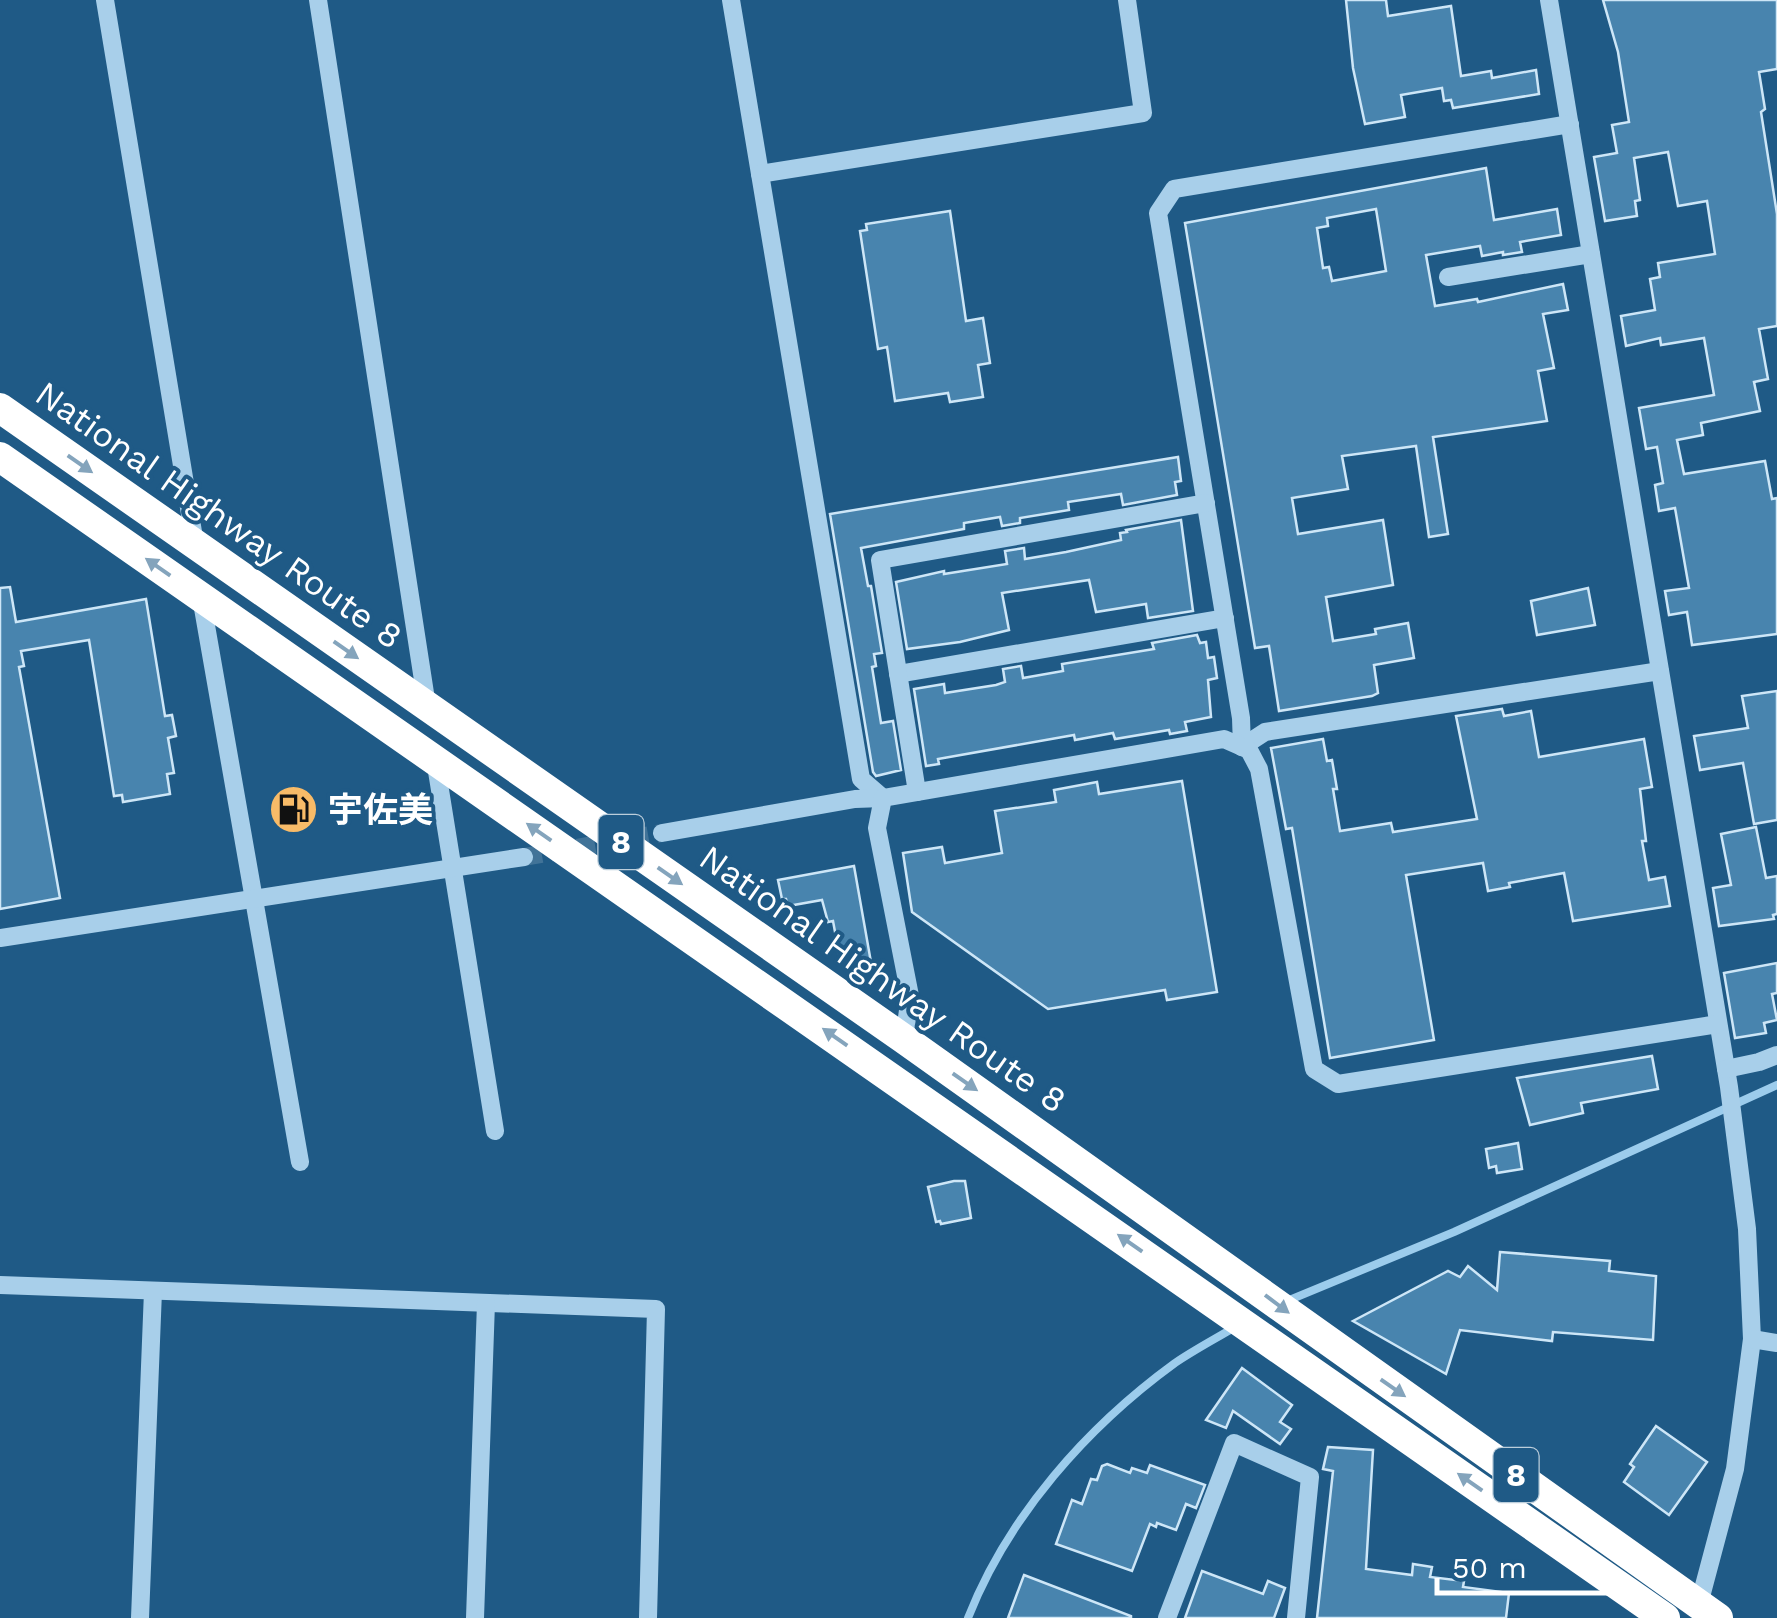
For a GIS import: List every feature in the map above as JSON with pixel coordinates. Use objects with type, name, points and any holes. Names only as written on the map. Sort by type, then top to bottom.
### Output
[{"type":"highway","name":"National Highway Route 8","points":[[0,408],[1241,1277],[1704,1614]]},
{"type":"highway","name":"8","points":[[0,457],[1664,1618]]},
{"type":"street","points":[[106,0],[195,544]]},
{"type":"street","points":[[318,0],[428,707]]},
{"type":"street","points":[[731,0],[861,779],[883,798]]},
{"type":"street","points":[[760,174],[1143,112],[1127,0]]},
{"type":"street","points":[[1549,0],[1727,1078],[1747,1229],[1752,1340],[1735,1469],[1704,1614]]},
{"type":"street","points":[[1242,747],[1241,718],[1158,212],[1174,189],[1570,124]]},
{"type":"street","points":[[1448,277],[1591,254]]},
{"type":"street","points":[[917,792],[880,560],[1206,503]]},
{"type":"street","points":[[201,597],[300,1162]]},
{"type":"street","points":[[898,674],[1224,618]]},
{"type":"street","points":[[1242,747],[1264,732],[1660,671]]},
{"type":"street","points":[[662,833],[1224,739],[1250,750],[1259,769],[1314,1069],[1338,1084],[1718,1024]]},
{"type":"street","points":[[435,759],[494,1132]]},
{"type":"street","points":[[883,798],[877,828],[910,996],[904,1039]]},
{"type":"street","points":[[0,938],[524,857]]},
{"type":"street","points":[[1727,1078],[1777,1055]]},
{"type":"street","points":[[0,1286],[656,1309],[648,1618]]},
{"type":"street","points":[[140,1618],[152,1291]]},
{"type":"street","points":[[475,1618],[486,1303]]},
{"type":"street","points":[[1752,1340],[1777,1342]]},
{"type":"street","points":[[1166,1618],[1234,1443],[1310,1477],[1296,1618]]},
{"type":"building","points":[[1346,0],[1386,0],[1388,16],[1451,6],[1461,76],[1491,71],[1492,78],[1536,70],[1539,94],[1453,108],[1451,100],[1444,101],[1442,88],[1401,95],[1405,117],[1365,124],[1353,68]]},
{"type":"building","points":[[1603,0],[1777,0],[1777,69],[1759,72],[1765,109],[1761,112],[1777,214],[1777,326],[1759,329],[1768,379],[1754,382],[1760,411],[1701,423],[1703,435],[1677,440],[1684,474],[1765,461],[1772,499],[1777,498],[1777,634],[1692,645],[1687,612],[1669,615],[1665,591],[1689,588],[1675,508],[1659,511],[1655,485],[1663,483],[1657,447],[1646,449],[1639,408],[1714,395],[1704,338],[1661,345],[1660,338],[1626,346],[1621,316],[1655,310],[1650,279],[1660,277],[1658,263],[1715,254],[1707,201],[1678,206],[1668,152],[1634,158],[1640,200],[1635,201],[1637,216],[1605,221],[1594,157],[1617,153],[1612,125],[1629,122],[1618,52]]},
{"type":"building","points":[[1486,168],[1494,220],[1557,209],[1561,235],[1520,242],[1522,252],[1482,256],[1480,246],[1426,255],[1435,306],[1477,299],[1478,302],[1563,284],[1568,310],[1543,314],[1554,368],[1538,371],[1547,421],[1433,437],[1448,534],[1429,537],[1416,446],[1342,456],[1348,489],[1292,498],[1298,534],[1383,520],[1393,585],[1326,597],[1333,641],[1376,634],[1375,629],[1408,623],[1414,658],[1374,665],[1378,693],[1372,696],[1279,711],[1269,646],[1255,648],[1185,223]],"holes":[[[1376,209],[1386,271],[1332,281],[1329,267],[1323,268],[1317,228],[1328,226],[1327,218]]]},
{"type":"building","points":[[950,211],[966,321],[983,318],[990,363],[978,365],[983,397],[950,402],[948,393],[895,401],[887,347],[878,349],[860,231],[867,230],[866,224]]},
{"type":"building","points":[[1178,457],[1181,481],[1175,482],[1177,495],[1123,505],[1121,494],[1068,502],[1069,510],[1020,518],[1020,523],[1002,526],[1000,517],[964,523],[964,529],[861,548],[882,653],[874,654],[876,666],[872,667],[881,723],[893,721],[901,770],[876,776],[830,514]]},
{"type":"building","points":[[1181,520],[1193,611],[1148,618],[1146,604],[1096,612],[1089,580],[1002,593],[1009,630],[907,649],[896,582],[944,571],[1007,564],[1005,551],[1024,548],[1025,559],[1066,552],[1121,540],[1120,533],[1126,530]]},
{"type":"building","points":[[10,587],[16,622],[146,599],[165,716],[172,715],[176,736],[168,738],[174,773],[167,774],[170,794],[123,802],[122,795],[114,796],[89,640],[21,651],[24,666],[19,667],[60,898],[0,909],[0,588]]},
{"type":"building","points":[[1588,588],[1595,625],[1537,635],[1531,601]]},
{"type":"building","points":[[1197,635],[1200,643],[1206,642],[1208,658],[1214,657],[1217,678],[1208,680],[1211,717],[1185,722],[1187,731],[1115,739],[1113,733],[1075,740],[1074,735],[938,759],[939,764],[926,766],[914,689],[944,684],[945,693],[996,685],[1005,682],[1003,669],[1021,666],[1023,678],[1063,671],[1062,664],[1154,649],[1152,643]]},
{"type":"building","points":[[1777,691],[1777,820],[1754,824],[1743,763],[1700,770],[1694,736],[1748,728],[1742,696]]},
{"type":"building","points":[[1502,709],[1504,716],[1531,711],[1539,757],[1644,739],[1652,787],[1640,789],[1646,841],[1642,841],[1649,880],[1665,877],[1670,906],[1573,921],[1564,873],[1488,891],[1483,863],[1406,875],[1434,1040],[1330,1058],[1292,828],[1286,829],[1271,748],[1323,739],[1327,761],[1332,760],[1340,831],[1391,823],[1393,832],[1477,819],[1456,716]]},
{"type":"building","points":[[1182,781],[1217,992],[1167,1000],[1165,990],[1048,1009],[912,912],[903,853],[942,847],[945,863],[1002,853],[995,811],[1056,802],[1054,790],[1097,782],[1099,794]]},
{"type":"building","points":[[1756,827],[1766,878],[1777,876],[1777,914],[1774,919],[1719,926],[1713,888],[1731,885],[1721,834]]},
{"type":"building","points":[[854,866],[872,968],[852,972],[841,964],[833,921],[828,922],[822,900],[788,906],[786,899],[782,899],[778,880]]},
{"type":"building","points":[[1777,963],[1777,993],[1772,994],[1777,1020],[1764,1023],[1766,1033],[1735,1038],[1724,973]]},
{"type":"building","points":[[1652,1056],[1658,1089],[1581,1103],[1583,1113],[1530,1125],[1517,1078]]},
{"type":"building","points":[[1518,1143],[1522,1169],[1497,1173],[1496,1166],[1489,1168],[1486,1149]]},
{"type":"building","points":[[965,1181],[971,1218],[941,1224],[936,1222],[928,1187]]},
{"type":"building","points":[[1500,1252],[1610,1261],[1609,1271],[1656,1276],[1653,1340],[1553,1332],[1552,1341],[1460,1330],[1446,1374],[1353,1321],[1448,1271],[1460,1277],[1468,1266],[1497,1290]]},
{"type":"building","points":[[1242,1368],[1292,1405],[1280,1422],[1291,1429],[1280,1444],[1233,1411],[1226,1428],[1206,1420]]},
{"type":"building","points":[[1656,1426],[1707,1462],[1669,1515],[1624,1482],[1634,1467],[1630,1464]]},
{"type":"building","points":[[1328,1447],[1373,1450],[1366,1569],[1412,1575],[1413,1564],[1432,1567],[1430,1577],[1464,1581],[1463,1587],[1509,1593],[1506,1618],[1317,1618],[1333,1471],[1323,1469]]},
{"type":"building","points":[[1107,1464],[1130,1473],[1132,1468],[1147,1473],[1150,1465],[1205,1485],[1196,1508],[1186,1504],[1176,1530],[1150,1524],[1132,1571],[1056,1544],[1072,1500],[1082,1504],[1091,1479],[1097,1480],[1102,1466]]},
{"type":"building","points":[[1202,1571],[1263,1594],[1268,1581],[1285,1588],[1274,1618],[1185,1618]]},
{"type":"building","points":[[1024,1575],[1131,1616],[1131,1618],[1008,1618]]},
{"type":"waterway","points":[[1287,1301],[1454,1232],[1777,1085]]},
{"type":"waterway","points":[[968,1618],[1005,1544],[1028,1509],[1081,1445],[1142,1388],[1235,1327]]},
{"type":"tunnel","points":[[524,857],[662,833]]},
{"type":"place","name":"宇佐美","points":[[293,810]]}]
